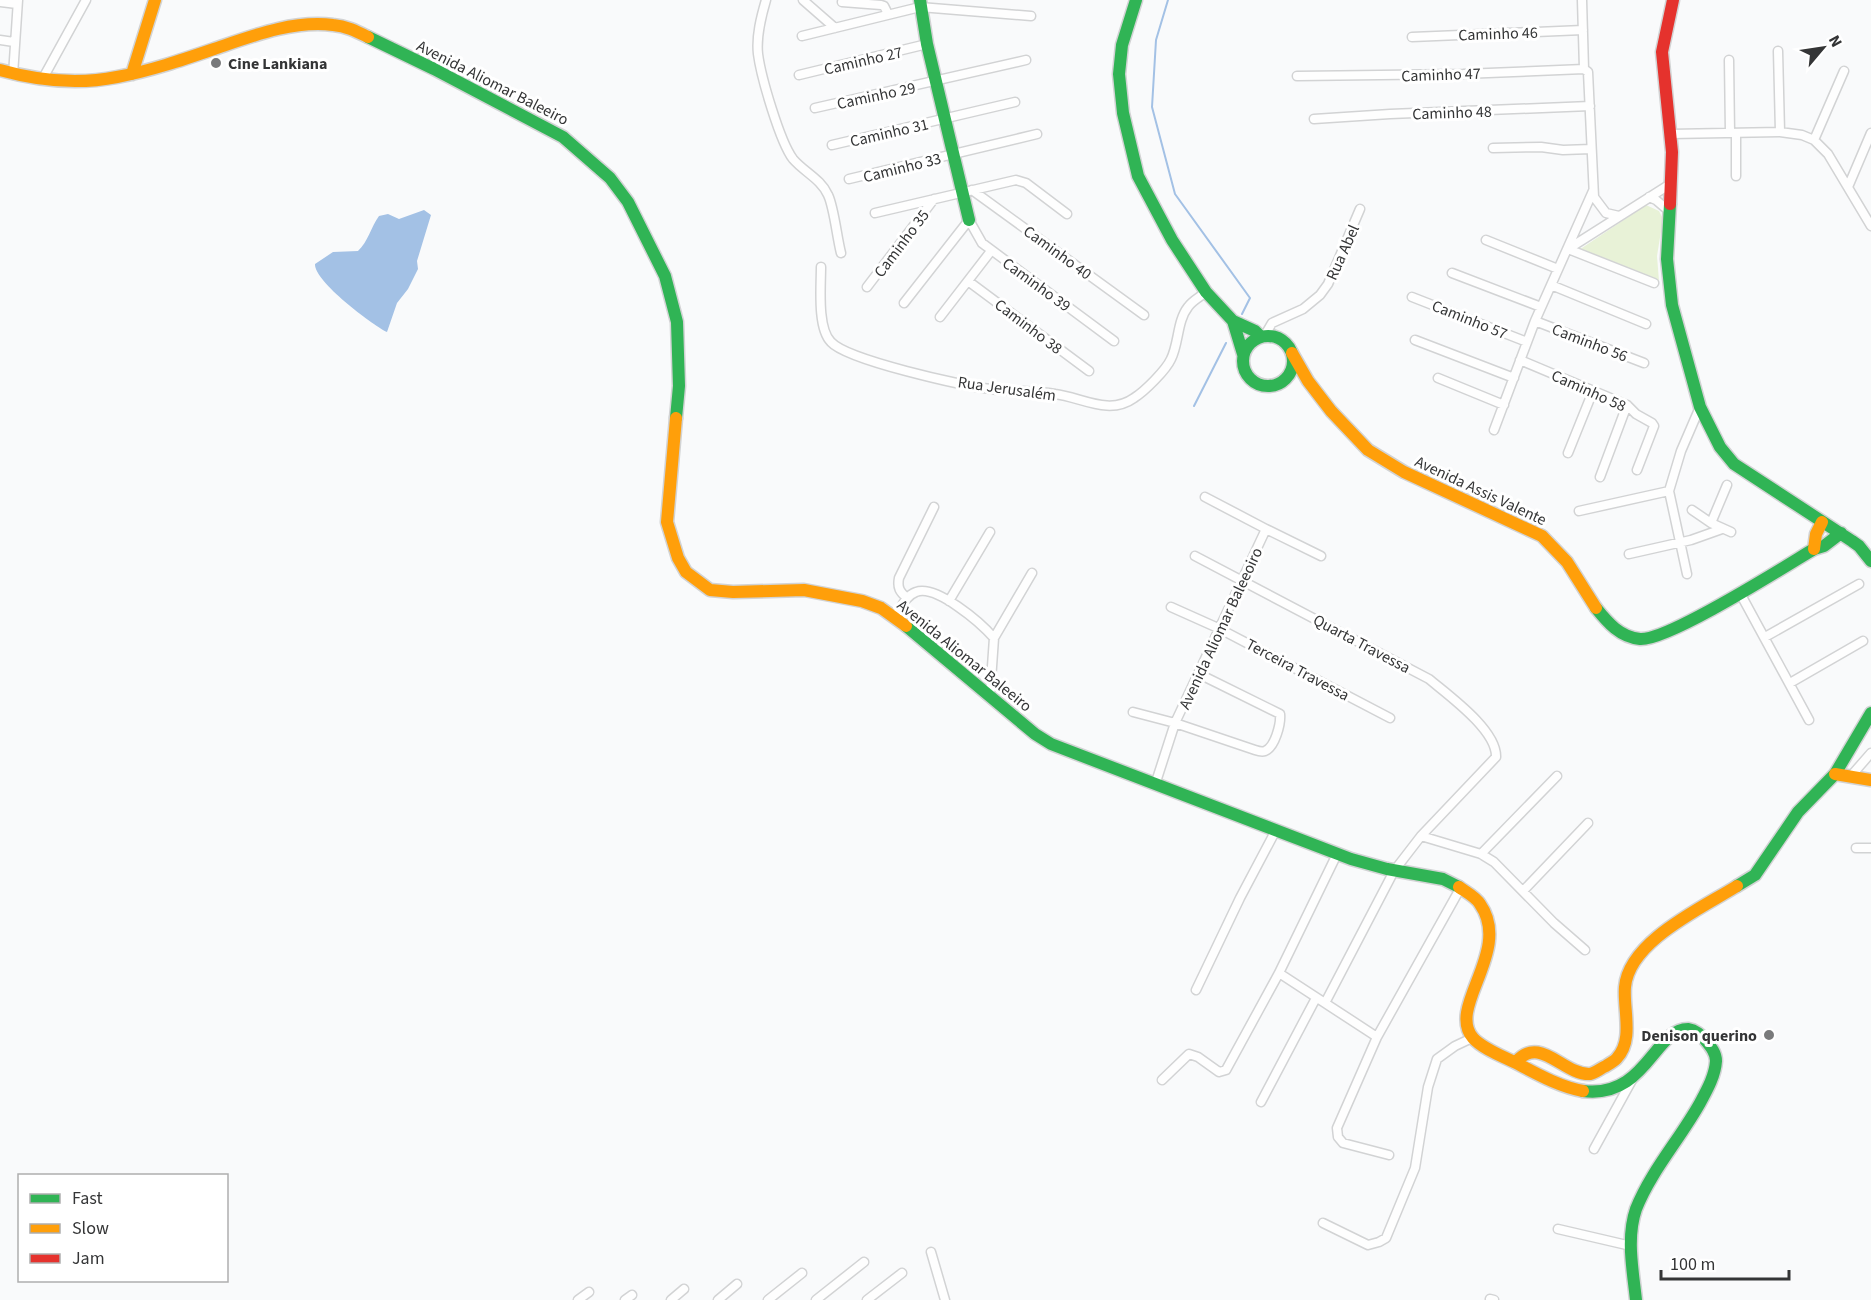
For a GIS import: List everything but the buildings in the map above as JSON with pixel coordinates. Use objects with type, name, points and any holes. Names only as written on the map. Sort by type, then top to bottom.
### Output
[{"type":"main road","points":[[132,74],[155,0]]},
{"type":"main road","points":[[1136,0],[1122,45],[1119,64],[1120,95],[1130,149],[1138,176],[1154,208],[1206,292],[1233,321],[1262,336],[1276,337],[1286,343],[1292,354],[1292,368],[1283,381]]},
{"type":"main road","points":[[1673,0],[1662,52],[1671,134],[1672,183],[1667,259],[1672,305],[1700,407],[1720,447],[1730,460],[1755,479],[1841,533],[1859,546],[1871,561]]},
{"type":"main road","points":[[920,4],[927,44],[954,154],[967,191],[969,220]]},
{"type":"main road","name":"Avenida Aliomar Baleeiro","points":[[0,70],[13,75],[42,80],[78,83],[132,74],[177,62],[266,32],[307,25],[338,25],[350,28],[434,69],[568,140],[609,178],[628,202],[664,276],[674,306],[677,322],[679,386],[667,522],[678,558],[686,572],[710,590],[733,592],[804,590],[862,601],[881,608],[895,617],[1035,734],[1051,744],[1337,854],[1394,871],[1452,882],[1480,903],[1490,928],[1491,938],[1487,957],[1465,1015],[1468,1032],[1472,1038]]},
{"type":"main road","points":[[1233,321],[1243,354],[1244,369],[1254,382],[1269,386],[1283,381],[1300,382],[1313,386]]},
{"type":"main road","points":[[1243,354],[1247,346],[1262,336]]},
{"type":"main road","name":"Avenida Assis Valente","points":[[1292,354],[1302,372],[1354,436],[1379,458],[1403,472],[1542,536],[1562,555],[1602,616],[1622,635],[1640,640],[1659,636],[1740,593],[1814,549],[1824,546],[1841,533]]},
{"type":"main road","points":[[1814,549],[1816,534],[1822,522]]},
{"type":"main road","points":[[1519,1058],[1538,1052],[1547,1054],[1577,1072],[1585,1073],[1598,1071],[1617,1059],[1625,1045],[1625,986],[1631,965],[1636,957],[1653,938],[1755,875],[1798,812],[1835,774],[1871,714]]},
{"type":"main road","points":[[1835,774],[1871,780]]},
{"type":"main road","points":[[1472,1038],[1519,1058],[1568,1088],[1592,1093],[1613,1089],[1634,1077],[1664,1042],[1680,1030],[1688,1029],[1699,1033],[1722,1063],[1707,1091],[1650,1180],[1639,1202],[1632,1222],[1631,1245],[1636,1300]]},
{"type":"street","points":[[42,80],[86,0]]},
{"type":"street","points":[[766,0],[758,39],[758,54],[765,84],[788,151],[800,166],[824,187],[829,196],[841,253]]},
{"type":"street","points":[[802,0],[835,28]]},
{"type":"street","points":[[1582,0],[1584,69],[1588,72],[1594,197],[1600,208],[1611,215],[1619,216]]},
{"type":"street","points":[[0,2],[18,2],[13,75]]},
{"type":"street","points":[[842,2],[881,5],[888,14]]},
{"type":"street","points":[[802,36],[920,4],[1031,16]]},
{"type":"street","name":"Caminho 46","points":[[1412,36],[1583,30]]},
{"type":"street","points":[[0,40],[14,42]]},
{"type":"street","name":"Caminho 27","points":[[799,75],[927,44]]},
{"type":"street","points":[[1778,51],[1780,132]]},
{"type":"street","name":"Caminho 29","points":[[815,108],[1026,60]]},
{"type":"street","points":[[1729,60],[1736,176]]},
{"type":"street","name":"Caminho 47","points":[[1296,76],[1463,74],[1584,69]]},
{"type":"street","points":[[1814,140],[1844,71]]},
{"type":"street","name":"Caminho 31","points":[[832,145],[1015,102]]},
{"type":"street","name":"Caminho 48","points":[[1314,119],[1590,106]]},
{"type":"street","points":[[1671,134],[1780,132],[1802,135],[1814,140],[1828,154],[1871,226]]},
{"type":"street","name":"Caminho 33","points":[[849,179],[1037,134]]},
{"type":"street","points":[[1848,187],[1871,134]]},
{"type":"street","points":[[1492,148],[1591,149]]},
{"type":"street","name":"Caminho 35","points":[[875,213],[1010,181],[1022,181],[1067,214]]},
{"type":"street","points":[[1568,249],[1672,183]]},
{"type":"street","name":"Caminho 40","points":[[967,191],[1144,315]]},
{"type":"street","points":[[1494,430],[1535,321],[1593,191]]},
{"type":"street","points":[[1649,197],[1669,212]]},
{"type":"street","name":"Caminho 35","points":[[867,287],[934,198]]},
{"type":"street","name":"Rua Abel","points":[[1262,336],[1272,323],[1303,309],[1320,296],[1328,284],[1360,209]]},
{"type":"street","points":[[904,303],[969,220]]},
{"type":"street","name":"Caminho 39","points":[[969,220],[980,241],[991,251],[1114,341]]},
{"type":"street","points":[[1486,240],[1558,269]]},
{"type":"street","points":[[1568,249],[1654,283]]},
{"type":"street","points":[[940,317],[991,251]]},
{"type":"street","name":"Rua Jerusalém","points":[[821,267],[822,320],[825,332],[831,343],[849,354],[888,366],[991,389],[1057,394],[1073,400],[1101,405],[1125,403],[1134,399],[1167,367],[1188,307],[1206,292]]},
{"type":"street","points":[[1452,273],[1541,307]]},
{"type":"street","name":"Caminho 38","points":[[968,281],[1089,371]]},
{"type":"street","points":[[1551,285],[1646,324]]},
{"type":"street","name":"Caminho 57","points":[[1412,297],[1527,342]]},
{"type":"street","name":"Caminho 56","points":[[1535,321],[1644,363]]},
{"type":"street","points":[[1415,340],[1514,378]]},
{"type":"street","name":"Caminho 58","points":[[1520,360],[1627,405],[1634,413],[1654,424],[1638,470]]},
{"type":"street","points":[[1438,378],[1504,405]]},
{"type":"street","points":[[1568,453],[1593,391]]},
{"type":"street","points":[[1600,477],[1627,405]]},
{"type":"street","points":[[1687,574],[1669,491],[1681,451],[1700,407]]},
{"type":"street","points":[[1711,523],[1727,485]]},
{"type":"street","points":[[1579,511],[1669,491]]},
{"type":"street","points":[[1205,497],[1266,529]]},
{"type":"street","points":[[907,598],[899,590],[899,578],[934,507]]},
{"type":"street","points":[[1629,554],[1727,531],[1692,510]]},
{"type":"street","name":"Avenida Aliomar Baleeoiro","points":[[1155,785],[1175,723],[1199,674],[1218,627],[1266,529],[1321,556]]},
{"type":"street","points":[[949,601],[990,532]]},
{"type":"street","name":"Quarta Travessa","points":[[1195,556],[1429,679],[1461,705],[1485,732],[1496,750],[1496,757],[1421,836]]},
{"type":"street","points":[[990,695],[994,638],[1032,573]]},
{"type":"street","points":[[1765,637],[1858,584]]},
{"type":"street","points":[[895,617],[907,598],[925,590],[934,592],[949,601],[994,638]]},
{"type":"street","points":[[1740,593],[1809,720]]},
{"type":"street","name":"Terceira Travessa","points":[[1171,607],[1218,627],[1390,718]]},
{"type":"street","points":[[1790,683],[1863,641]]},
{"type":"street","points":[[1133,712],[1175,723],[1263,752],[1272,744],[1280,721],[1280,714],[1199,674]]},
{"type":"street","points":[[1850,777],[1871,753]]},
{"type":"street","points":[[1481,854],[1557,776]]},
{"type":"street","points":[[1523,891],[1588,823]]},
{"type":"street","points":[[1196,990],[1276,830]]},
{"type":"street","points":[[1325,1004],[1394,871],[1421,836],[1481,854],[1494,862],[1554,923],[1585,950]]},
{"type":"street","points":[[1856,848],[1871,848]]},
{"type":"street","points":[[1162,1080],[1189,1054],[1193,1054],[1219,1072],[1226,1071],[1279,973],[1337,854]]},
{"type":"street","points":[[1389,1155],[1343,1143],[1337,1132],[1377,1036],[1461,888]]},
{"type":"street","points":[[1279,973],[1377,1036]]},
{"type":"street","points":[[1261,1102],[1316,998]]},
{"type":"street","points":[[1323,1223],[1368,1245],[1386,1238],[1418,1161],[1428,1087],[1437,1059],[1455,1046],[1472,1038]]},
{"type":"street","points":[[1594,1149],[1634,1077]]},
{"type":"street","points":[[1558,1229],[1631,1245]]},
{"type":"street","points":[[931,1252],[945,1300]]},
{"type":"street","points":[[816,1300],[864,1262]]},
{"type":"street","points":[[768,1300],[802,1273]]},
{"type":"street","points":[[867,1300],[902,1273]]},
{"type":"street","points":[[718,1300],[737,1284]]},
{"type":"street","points":[[671,1300],[684,1290]]},
{"type":"street","points":[[578,1300],[589,1292]]},
{"type":"green space","points":[[1646,205],[1659,211],[1663,219],[1657,256],[1659,281],[1576,252]]},
{"type":"water","points":[[424,210],[431,215],[417,261],[418,269],[408,289],[397,303],[387,332],[333,291],[317,271],[315,264],[333,252],[358,251],[379,216],[388,214],[399,219]]},
{"type":"waterway","points":[[1168,0],[1156,40],[1152,107],[1175,194],[1250,298],[1242,314]]},
{"type":"waterway","points":[[1194,406],[1226,343]]},
{"type":"traffic: fast","points":[[920,0],[927,44],[969,220]]},
{"type":"traffic: fast","points":[[1136,0],[1122,45],[1119,74],[1123,113],[1138,176],[1172,240],[1206,292],[1233,321],[1243,354]]},
{"type":"traffic: fast","points":[[368,37],[563,137],[610,178],[628,202],[665,276],[677,322],[679,386],[676,418]]},
{"type":"traffic: fast","points":[[1670,204],[1667,259],[1672,305],[1700,407],[1720,447],[1734,464],[1852,541],[1871,561]]},
{"type":"traffic: fast","points":[[1233,321],[1255,331],[1260,336]]},
{"type":"traffic: fast","points":[[1263,336],[1273,336],[1286,343],[1293,356],[1293,361],[1293,366],[1286,379],[1273,386],[1263,386],[1254,382],[1247,375],[1243,366],[1243,356],[1247,347],[1254,340],[1263,336]]},
{"type":"traffic: fast","points":[[1596,608],[1610,624],[1626,635],[1640,639],[1654,636],[1726,602],[1814,549],[1824,546],[1841,533]]},
{"type":"traffic: fast","points":[[906,626],[1035,734],[1051,744],[1351,859],[1387,869],[1443,879],[1459,887]]},
{"type":"traffic: fast","points":[[1737,886],[1755,875],[1798,812],[1835,774],[1871,713]]},
{"type":"traffic: fast","points":[[1583,1091],[1604,1091],[1621,1085],[1635,1075],[1676,1032],[1688,1029],[1696,1032],[1715,1055],[1714,1072],[1705,1093],[1650,1181],[1636,1209],[1631,1231],[1636,1300]]},
{"type":"traffic: slow","points":[[132,74],[155,0]]},
{"type":"traffic: slow","points":[[0,70],[44,79],[87,81],[154,68],[258,34],[288,27],[318,24],[338,26],[368,37]]},
{"type":"traffic: slow","points":[[1292,353],[1308,381],[1331,411],[1368,450],[1404,472],[1542,536],[1567,562],[1596,608]]},
{"type":"traffic: slow","points":[[676,418],[667,522],[678,558],[686,572],[710,590],[733,592],[804,590],[862,601],[881,608],[906,626]]},
{"type":"traffic: slow","points":[[1814,549],[1816,534],[1822,522]]},
{"type":"traffic: slow","points":[[1835,774],[1871,780]]},
{"type":"traffic: slow","points":[[1516,1062],[1534,1052],[1552,1058],[1580,1073],[1590,1074],[1615,1060],[1625,1042],[1627,1024],[1625,987],[1630,970],[1639,955],[1687,915],[1737,886]]},
{"type":"traffic: slow","points":[[1459,887],[1478,901],[1488,922],[1489,940],[1485,959],[1467,1011],[1467,1025],[1473,1038],[1487,1049],[1540,1076],[1583,1091]]},
{"type":"traffic: jam","points":[[1670,204],[1672,152],[1662,52],[1673,0]]},
{"type":"place","name":"Cine Lankiana","points":[[216,63]]},
{"type":"place","name":"Denison querino","points":[[1769,1035]]}]
